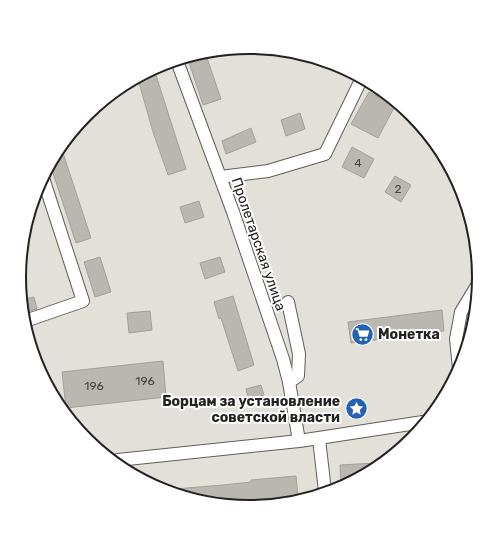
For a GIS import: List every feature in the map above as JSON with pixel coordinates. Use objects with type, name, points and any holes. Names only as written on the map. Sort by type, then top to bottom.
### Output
[{"type":"street","name":"Пролетарская улица","points":[[178,65],[220,176],[283,359],[289,382],[299,441]]},
{"type":"street","points":[[220,176],[268,171],[325,154],[360,83]]},
{"type":"street","points":[[30,319],[83,301],[46,184]]},
{"type":"street","points":[[458,355],[456,339],[461,312],[472,295]]},
{"type":"street","points":[[288,302],[299,354],[298,376],[289,382]]},
{"type":"street","points":[[122,460],[319,439],[418,423]]},
{"type":"street","points":[[319,439],[324,487]]},
{"type":"building","points":[[207,58],[221,99],[203,105],[189,62]]},
{"type":"building","points":[[155,74],[186,169],[168,175],[153,132],[139,82]]},
{"type":"building","points":[[369,92],[387,102],[394,108],[378,138],[351,124]]},
{"type":"building","points":[[300,113],[305,129],[286,136],[281,120]]},
{"type":"building","points":[[251,128],[256,142],[226,154],[222,141]]},
{"type":"building","points":[[352,147],[374,159],[364,178],[342,167]]},
{"type":"building","points":[[63,154],[91,238],[76,243],[52,172]]},
{"type":"building","points":[[395,176],[411,185],[401,202],[385,192]]},
{"type":"building","points":[[199,201],[204,217],[185,223],[180,207]]},
{"type":"building","points":[[100,257],[111,292],[95,297],[84,262]]},
{"type":"building","points":[[220,257],[225,272],[205,279],[200,263]]},
{"type":"building","points":[[233,296],[254,365],[238,371],[221,318],[219,319],[214,302]]},
{"type":"building","points":[[34,297],[37,309],[29,311],[27,298]]},
{"type":"building","points":[[442,310],[444,331],[351,343],[348,322]]},
{"type":"building","points":[[150,311],[152,330],[129,333],[127,313]]},
{"type":"building","points":[[163,361],[166,397],[69,408],[65,402],[62,372]]},
{"type":"building","points":[[261,385],[264,395],[249,400],[246,389]]},
{"type":"building","points":[[371,463],[341,480],[340,465]]},
{"type":"building","points":[[296,476],[298,494],[282,497],[247,500],[220,498],[179,489],[251,482],[251,480]]},
{"type":"place","name":"Монетка","points":[[363,334]]},
{"type":"place","name":"Борцам за установление советской власти","points":[[356,409]]}]
